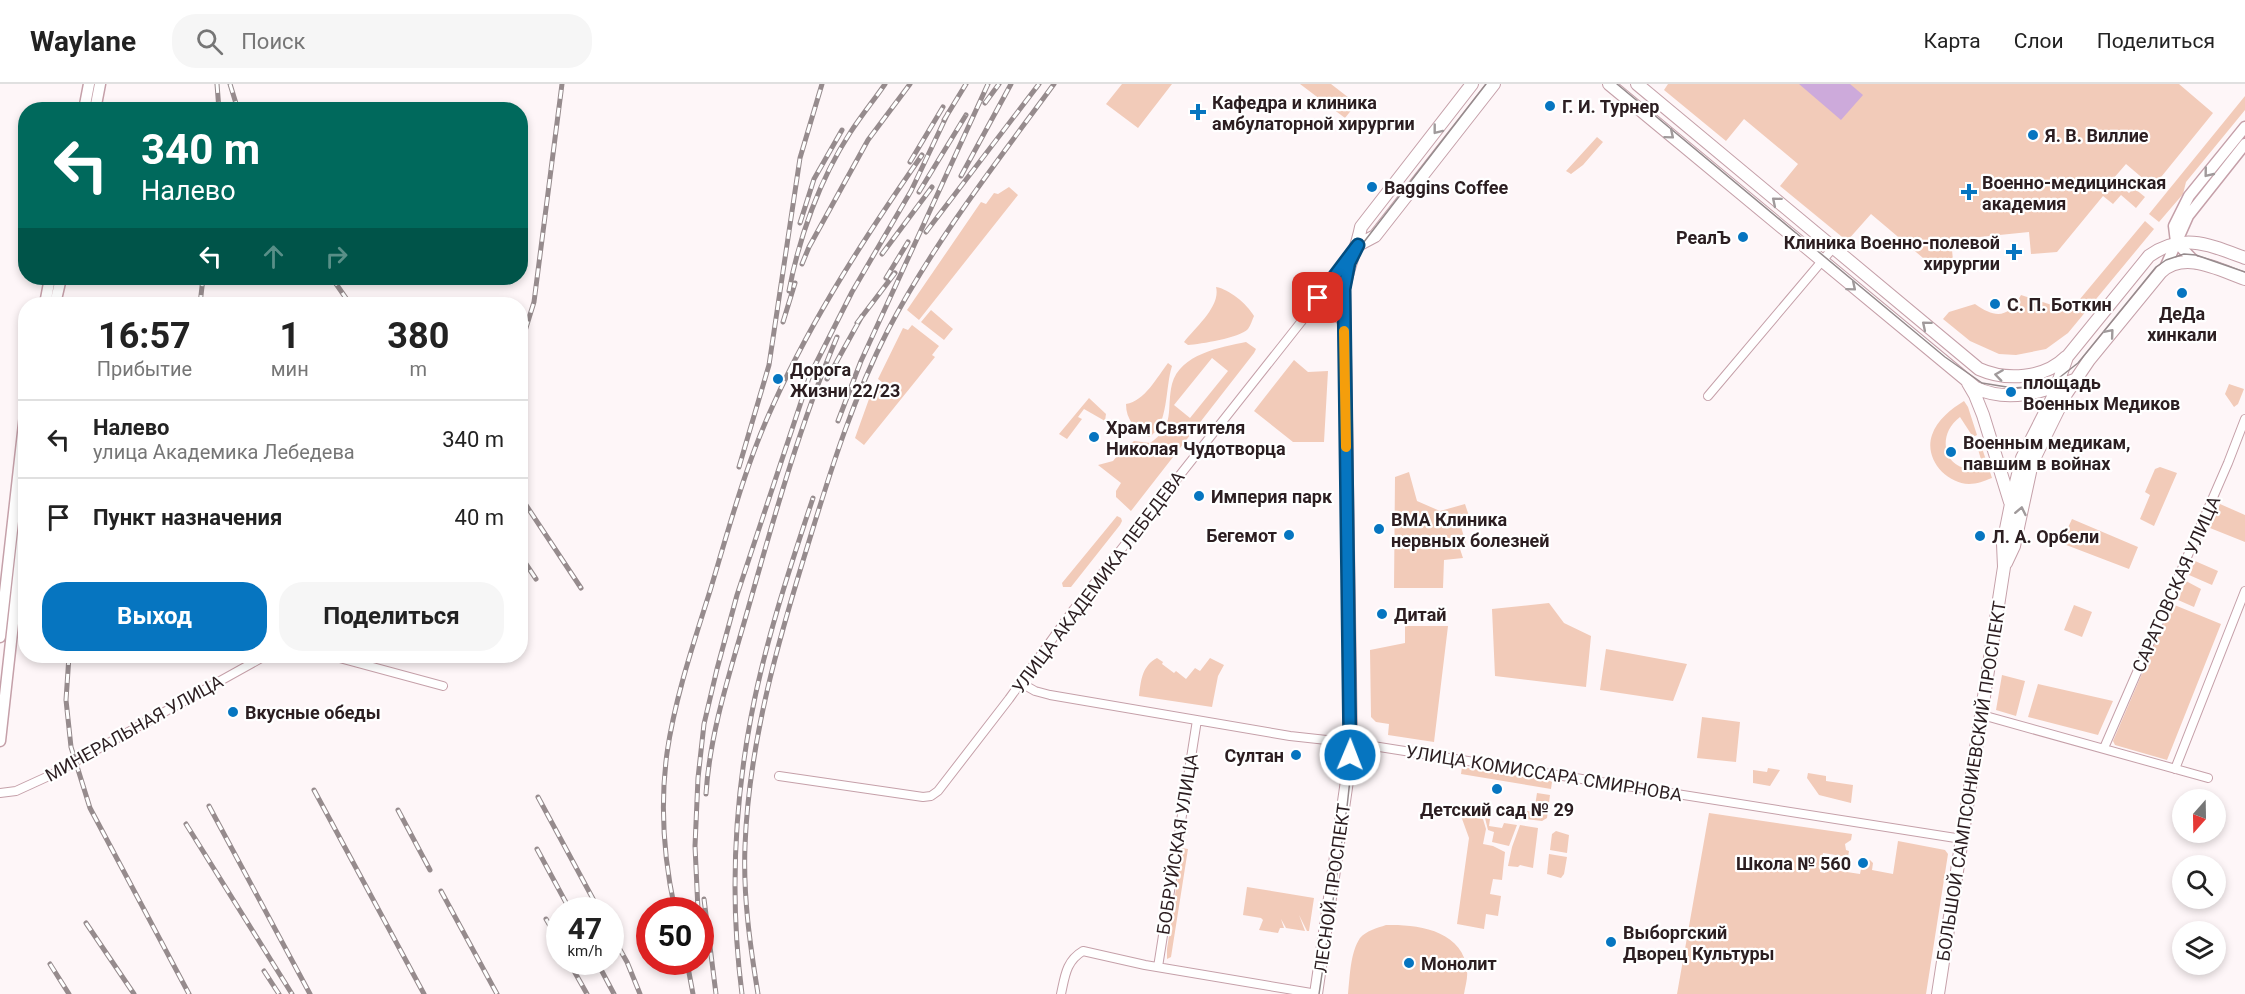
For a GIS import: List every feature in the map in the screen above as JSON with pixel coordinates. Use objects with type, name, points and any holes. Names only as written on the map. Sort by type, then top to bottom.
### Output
[{"type":"main road","name":"УЛИЦА АКАДЕМИКА ЛЕБЕДЕВА","points":[[1358,245],[1361,227],[1472,84]]},
{"type":"main road","name":"УЛИЦА АКАДЕМИКА ЛЕБЕДЕВА","points":[[1358,245],[1375,236],[1494,84]]},
{"type":"main road","points":[[1609,84],[1967,382],[1983,392],[1997,395],[2028,393],[2056,387],[2074,380]]},
{"type":"main road","points":[[1637,84],[1979,369],[1999,375],[2042,373],[2067,357]]},
{"type":"main road","points":[[2176,242],[2194,242],[2245,258]]},
{"type":"main road","name":"БОЛЬШОЙ САМПСОНИЕВСКИЙ ПРОСПЕКТ","points":[[1938,994],[2004,567],[2003,544],[2022,458],[2056,387],[2067,357],[2149,256],[2176,242]]},
{"type":"main road","name":"ЛЕСНОЙ ПРОСПЕКТ","points":[[1316,994],[1351,743],[1344,289],[1349,263],[1358,245]]},
{"type":"main road","name":"БОЛЬШОЙ САМПСОНИЕВСКИЙ ПРОСПЕКТ","points":[[2004,567],[2014,546],[2032,462],[2074,380],[2095,351],[2165,268],[2180,262],[2196,262]]},
{"type":"main road","points":[[2196,262],[2245,279]]},
{"type":"main road","points":[[2042,373],[2056,387],[2061,404]]},
{"type":"main road","points":[[1967,382],[1976,395],[1983,415],[2010,507]]},
{"type":"street","points":[[86,102],[89,84]]},
{"type":"street","points":[[97,102],[100,84]]},
{"type":"street","points":[[2196,262],[2176,242],[2174,226],[2189,196],[2245,127]]},
{"type":"street","points":[[2165,268],[2197,203],[2245,144]]},
{"type":"street","name":"УЛИЦА АКАДЕМИКА ЛЕБЕДЕВА","points":[[779,776],[923,797],[931,796],[938,791],[1021,683],[1074,609],[1358,245]]},
{"type":"street","points":[[1708,396],[1833,248]]},
{"type":"street","points":[[1308,312],[1317,309],[1329,311],[1338,316],[1344,324]]},
{"type":"street","name":"САРАТОВСКАЯ УЛИЦА","points":[[2104,748],[2225,471],[2245,419]]},
{"type":"street","points":[[0,637],[18,477]]},
{"type":"street","points":[[0,741],[3,685],[18,568]]},
{"type":"street","points":[[2175,769],[2243,602],[2245,591]]},
{"type":"street","name":"МИНЕРАЛЬНАЯ УЛИЦА","points":[[0,793],[16,791],[51,775],[252,663]]},
{"type":"street","points":[[358,663],[443,686]]},
{"type":"street","name":"УЛИЦА КОМИССАРА СМИРНОВА","points":[[1021,683],[1050,695],[1197,720],[1962,839]]},
{"type":"street","points":[[1982,715],[2208,778]]},
{"type":"street","name":"БОБРУЙСКАЯ УЛИЦА","points":[[1158,967],[1197,720]]},
{"type":"street","points":[[1061,994],[1068,966],[1073,957],[1083,951],[1158,967],[1316,994]]},
{"type":"shaded area","points":[[1122,84],[1172,84],[1138,128],[1106,104]]},
{"type":"shaded area","points":[[1300,84],[1331,84],[1353,101],[1353,108],[1345,118]]},
{"type":"shaded area","name":"Военно-медицинская академия","points":[[1668,84],[2179,84],[2213,113],[2153,187],[2126,164],[2113,179],[2129,193],[2134,188],[2145,197],[2136,208],[2121,195],[2113,204],[2103,196],[2057,252],[2031,254],[2029,232],[1940,241],[1941,251],[1952,250],[1953,260],[1929,263],[1871,214],[1847,241],[1780,186],[1798,164],[1744,119],[1726,141],[1664,90]]},
{"type":"shaded area","points":[[1799,84],[1850,84],[1863,95],[1841,120]]},
{"type":"shaded area","points":[[2245,96],[2245,110],[2186,182],[2183,194],[2159,222],[2149,214]]},
{"type":"shaded area","points":[[1597,137],[1603,142],[1583,165],[1571,174],[1566,171]]},
{"type":"shaded area","points":[[1009,187],[1018,195],[919,320],[907,310],[981,202],[986,204],[994,193],[998,194]]},
{"type":"shaded area","points":[[2145,221],[2154,229],[2068,333],[2046,349],[2016,355],[1999,354],[1970,341],[1943,319],[1949,312],[1975,304],[1989,312],[2001,314],[2011,308],[2021,295],[2070,311]]},
{"type":"shaded area","points":[[1216,287],[1232,294],[1247,307],[1254,316],[1250,326],[1243,332],[1228,338],[1188,345],[1184,342],[1215,302]]},
{"type":"shaded area","points":[[931,310],[953,329],[944,340],[921,322]]},
{"type":"shaded area","points":[[912,325],[939,346],[932,355],[935,357],[864,445],[855,438],[869,399],[882,382],[878,379],[903,328],[908,330]]},
{"type":"shaded area","points":[[1246,342],[1256,349],[1254,353],[1131,511],[1116,497],[1116,491],[1121,483],[1098,465],[1113,461],[1134,441],[1150,443],[1164,430],[1172,384],[1183,365],[1203,354]],"holes":[[[1212,358],[1228,371],[1190,418],[1174,405]]]},
{"type":"shaded area","points":[[1294,360],[1308,372],[1328,371],[1324,442],[1293,442],[1254,411]]},
{"type":"shaded area","points":[[1168,363],[1172,366],[1163,415],[1155,432],[1149,437],[1132,424],[1126,404],[1145,393]]},
{"type":"shaded area","points":[[2229,384],[2244,389],[2238,404],[2234,407],[2225,394]]},
{"type":"shaded area","points":[[1089,398],[1106,414],[1105,421],[1084,409],[1078,417],[1082,419],[1067,439],[1059,434]]},
{"type":"shaded area","points":[[1964,401],[1977,435],[1973,437],[1960,417],[1947,435],[1946,445],[1953,462],[1961,467],[1971,468],[1983,466],[1977,446],[1981,445],[1992,478],[1972,484],[1960,483],[1945,474],[1934,460],[1930,444],[1937,424],[1949,411]]},
{"type":"shaded area","points":[[2160,467],[2177,473],[2154,526],[2140,519],[2150,495],[2145,492],[2155,469]]},
{"type":"shaded area","points":[[1409,472],[1417,501],[1440,511],[1465,504],[1469,516],[1459,520],[1467,547],[1460,549],[1463,558],[1444,560],[1443,588],[1394,588],[1395,477]]},
{"type":"shaded area","points":[[2220,504],[2245,515],[2245,542],[2210,528]]},
{"type":"shaded area","points":[[1117,516],[1122,521],[1120,525],[1071,587],[1063,587],[1062,583]]},
{"type":"shaded area","points":[[2072,519],[2138,547],[2129,569],[2061,543]]},
{"type":"shaded area","points":[[2195,561],[2218,571],[2212,585],[2189,575]]},
{"type":"shaded area","points":[[2186,581],[2201,589],[2194,607],[2178,600]]},
{"type":"shaded area","points":[[1549,603],[1564,623],[1591,636],[1586,687],[1495,676],[1492,609]]},
{"type":"shaded area","points":[[2172,604],[2221,624],[2167,760],[2115,745],[2113,741]]},
{"type":"shaded area","points":[[2074,605],[2092,612],[2082,637],[2064,630]]},
{"type":"shaded area","points":[[1405,626],[1448,626],[1434,742],[1388,735],[1389,724],[1376,722],[1371,717],[1370,650],[1405,643]]},
{"type":"shaded area","points":[[1606,649],[1687,664],[1673,701],[1600,690]]},
{"type":"shaded area","points":[[1157,658],[1174,673],[1176,671],[1186,679],[1195,668],[1200,671],[1210,658],[1224,665],[1218,676],[1212,707],[1139,696],[1145,669]]},
{"type":"shaded area","points":[[2002,675],[2025,681],[2016,716],[1996,710]]},
{"type":"shaded area","points":[[2038,684],[2113,701],[2098,735],[2028,717]]},
{"type":"shaded area","points":[[1702,717],[1740,722],[1736,762],[1697,758]]},
{"type":"shaded area","points":[[1462,767],[1550,781],[1552,782],[1551,789],[1461,774]]},
{"type":"shaded area","points":[[1768,768],[1780,770],[1770,786],[1753,783],[1753,770],[1767,772]]},
{"type":"shaded area","points":[[1808,773],[1826,776],[1826,781],[1853,785],[1851,803],[1819,795],[1807,778]]},
{"type":"shaded area","points":[[1537,793],[1550,795],[1547,818],[1542,821],[1519,818],[1520,810],[1534,812]]},
{"type":"shaded area","points":[[1709,813],[1852,834],[1851,840],[1845,844],[1846,850],[1849,851],[1848,857],[1823,853],[1820,872],[1825,873],[1827,869],[1860,874],[1863,859],[1873,863],[1872,870],[1893,874],[1898,841],[1945,850],[1948,854],[1926,994],[1677,994]]},
{"type":"shaded area","points":[[1461,816],[1483,819],[1486,829],[1483,844],[1505,852],[1502,880],[1493,879],[1490,894],[1501,896],[1498,916],[1486,914],[1484,929],[1457,924],[1469,838]]},
{"type":"shaded area","points":[[1485,818],[1490,819],[1489,826],[1502,828],[1504,823],[1517,825],[1509,846],[1492,842],[1494,832],[1488,830]]},
{"type":"shaded area","points":[[1520,825],[1538,828],[1533,868],[1520,865],[1518,867],[1508,866],[1505,880],[1512,847]]},
{"type":"shaded area","points":[[1556,831],[1569,835],[1567,853],[1550,850],[1552,834]]},
{"type":"shaded area","points":[[1182,848],[1188,849],[1171,957],[1167,959],[1167,949]]},
{"type":"shaded area","points":[[1549,854],[1567,857],[1561,878],[1547,874]]},
{"type":"shaded area","points":[[1247,887],[1314,898],[1309,931],[1299,915],[1305,931],[1286,928],[1281,919],[1284,928],[1280,928],[1278,933],[1259,930],[1263,920],[1261,918],[1243,915]]},
{"type":"shaded area","name":"Монолит","points":[[1386,925],[1424,928],[1448,938],[1464,957],[1467,980],[1464,994],[1348,994],[1352,958],[1360,938]]},
{"type":"tram line","points":[[1319,994],[1347,807],[1354,743],[1347,289],[1355,257],[1360,247],[1486,84]]},
{"type":"tram line","points":[[1617,84],[1945,357],[1982,383],[2013,388],[2039,386],[2055,381],[2078,363],[2156,267],[2166,260],[2184,254],[2196,255],[2245,272]]},
{"type":"railway","points":[[217,84],[218,102]]},
{"type":"railway","points":[[230,84],[236,102]]},
{"type":"railway","points":[[528,321],[534,302],[562,84]]},
{"type":"railway","points":[[739,467],[769,365],[800,158],[822,84]]},
{"type":"railway","points":[[789,291],[805,229],[820,189],[850,133],[885,84]]},
{"type":"railway","points":[[802,264],[809,247],[868,140],[910,84]]},
{"type":"railway","points":[[944,120],[966,84]]},
{"type":"railway","points":[[838,421],[861,361],[988,84]]},
{"type":"railway","points":[[985,103],[999,84]]},
{"type":"railway","points":[[961,176],[1011,84]]},
{"type":"railway","points":[[926,232],[1039,84]]},
{"type":"railway","points":[[758,994],[745,883],[745,846],[752,767],[777,651],[827,484],[844,432],[865,380],[906,297],[945,234],[1054,84]]},
{"type":"railway","points":[[910,162],[943,107]]},
{"type":"railway","points":[[697,897],[695,846],[698,778],[704,724],[737,595],[810,375],[852,292],[911,191],[948,113]]},
{"type":"railway","points":[[919,192],[966,115]]},
{"type":"railway","points":[[800,223],[814,179],[842,130]]},
{"type":"railway","points":[[673,897],[664,832],[667,753],[685,672],[739,496],[764,426],[806,338],[881,215],[922,155]]},
{"type":"railway","points":[[882,254],[932,187]]},
{"type":"railway","points":[[886,278],[908,242]]},
{"type":"railway","points":[[857,323],[895,273]]},
{"type":"railway","points":[[783,322],[795,283]]},
{"type":"railway","points":[[201,297],[202,285]]},
{"type":"railway","points":[[337,285],[345,297]]},
{"type":"railway","points":[[827,379],[862,316]]},
{"type":"railway","points":[[706,794],[712,747],[735,654],[788,471],[837,337]]},
{"type":"railway","points":[[742,994],[735,890],[738,820],[745,751],[770,634],[813,498]]},
{"type":"railway","points":[[528,508],[581,588]]},
{"type":"railway","points":[[528,567],[536,579]]},
{"type":"railway","points":[[69,663],[66,700],[71,747],[90,808],[189,994]]},
{"type":"railway","points":[[314,790],[424,994]]},
{"type":"railway","points":[[538,797],[592,897]]},
{"type":"railway","points":[[209,806],[310,994]]},
{"type":"railway","points":[[398,810],[430,870]]},
{"type":"railway","points":[[186,824],[292,994]]},
{"type":"railway","points":[[537,849],[563,897]]},
{"type":"railway","points":[[441,891],[497,994]]},
{"type":"railway","points":[[86,923],[134,994]]},
{"type":"railway","points":[[624,957],[640,994]]},
{"type":"railway","points":[[50,964],[69,994]]},
{"type":"railway","points":[[264,971],[279,994]]},
{"type":"railway","points":[[576,975],[587,994]]},
{"type":"railway","points":[[604,975],[614,994]]},
{"type":"railway","points":[[689,975],[693,994]]},
{"type":"railway","points":[[714,975],[716,994]]},
{"type":"slow traffic","points":[[1344,331],[1346,447]]},
{"type":"place","name":"Г. И. Турнер","points":[[1550,106]]},
{"type":"place","name":"Кафедра и клиника амбулаторной хирургии","points":[[1198,112]]},
{"type":"place","name":"Я. В. Виллие","points":[[2033,135]]},
{"type":"place","name":"Baggins Coffee","points":[[1372,187]]},
{"type":"place","name":"Военно-медицинская академия","points":[[1969,192]]},
{"type":"place","name":"РеалЪ","points":[[1743,237]]},
{"type":"place","name":"Клиника Военно-полевой хирургии","points":[[2014,252]]},
{"type":"place","name":"ДеДа хинкали","points":[[2182,293]]},
{"type":"place","name":"С. П. Боткин","points":[[1995,304]]},
{"type":"place","name":"Дорога Жизни 22/23","points":[[778,379]]},
{"type":"place","name":"площадь Военных Медиков","points":[[2011,392]]},
{"type":"place","name":"Храм Святителя Николая Чудотворца","points":[[1094,437]]},
{"type":"place","name":"Военным медикам, павшим в войнах","points":[[1951,452]]},
{"type":"place","name":"Империя парк","points":[[1199,496]]},
{"type":"place","name":"ВМА Клиника нервных болезней","points":[[1379,529]]},
{"type":"place","name":"Бегемот","points":[[1289,535]]},
{"type":"place","name":"Л. А. Орбели","points":[[1980,536]]},
{"type":"place","name":"Дитай","points":[[1382,614]]},
{"type":"place","name":"Вкусные обеды","points":[[233,712]]},
{"type":"place","name":"Султан","points":[[1296,755]]},
{"type":"place","name":"Детский сад № 29","points":[[1497,789]]},
{"type":"place","name":"Школа № 560","points":[[1863,863]]},
{"type":"place","name":"Выборгский Дворец Культуры","points":[[1611,942]]},
{"type":"place","name":"Монолит","points":[[1409,963]]},
{"type":"route","points":[[1318,298],[1358,245],[1349,263],[1344,289],[1350,755]]}]
